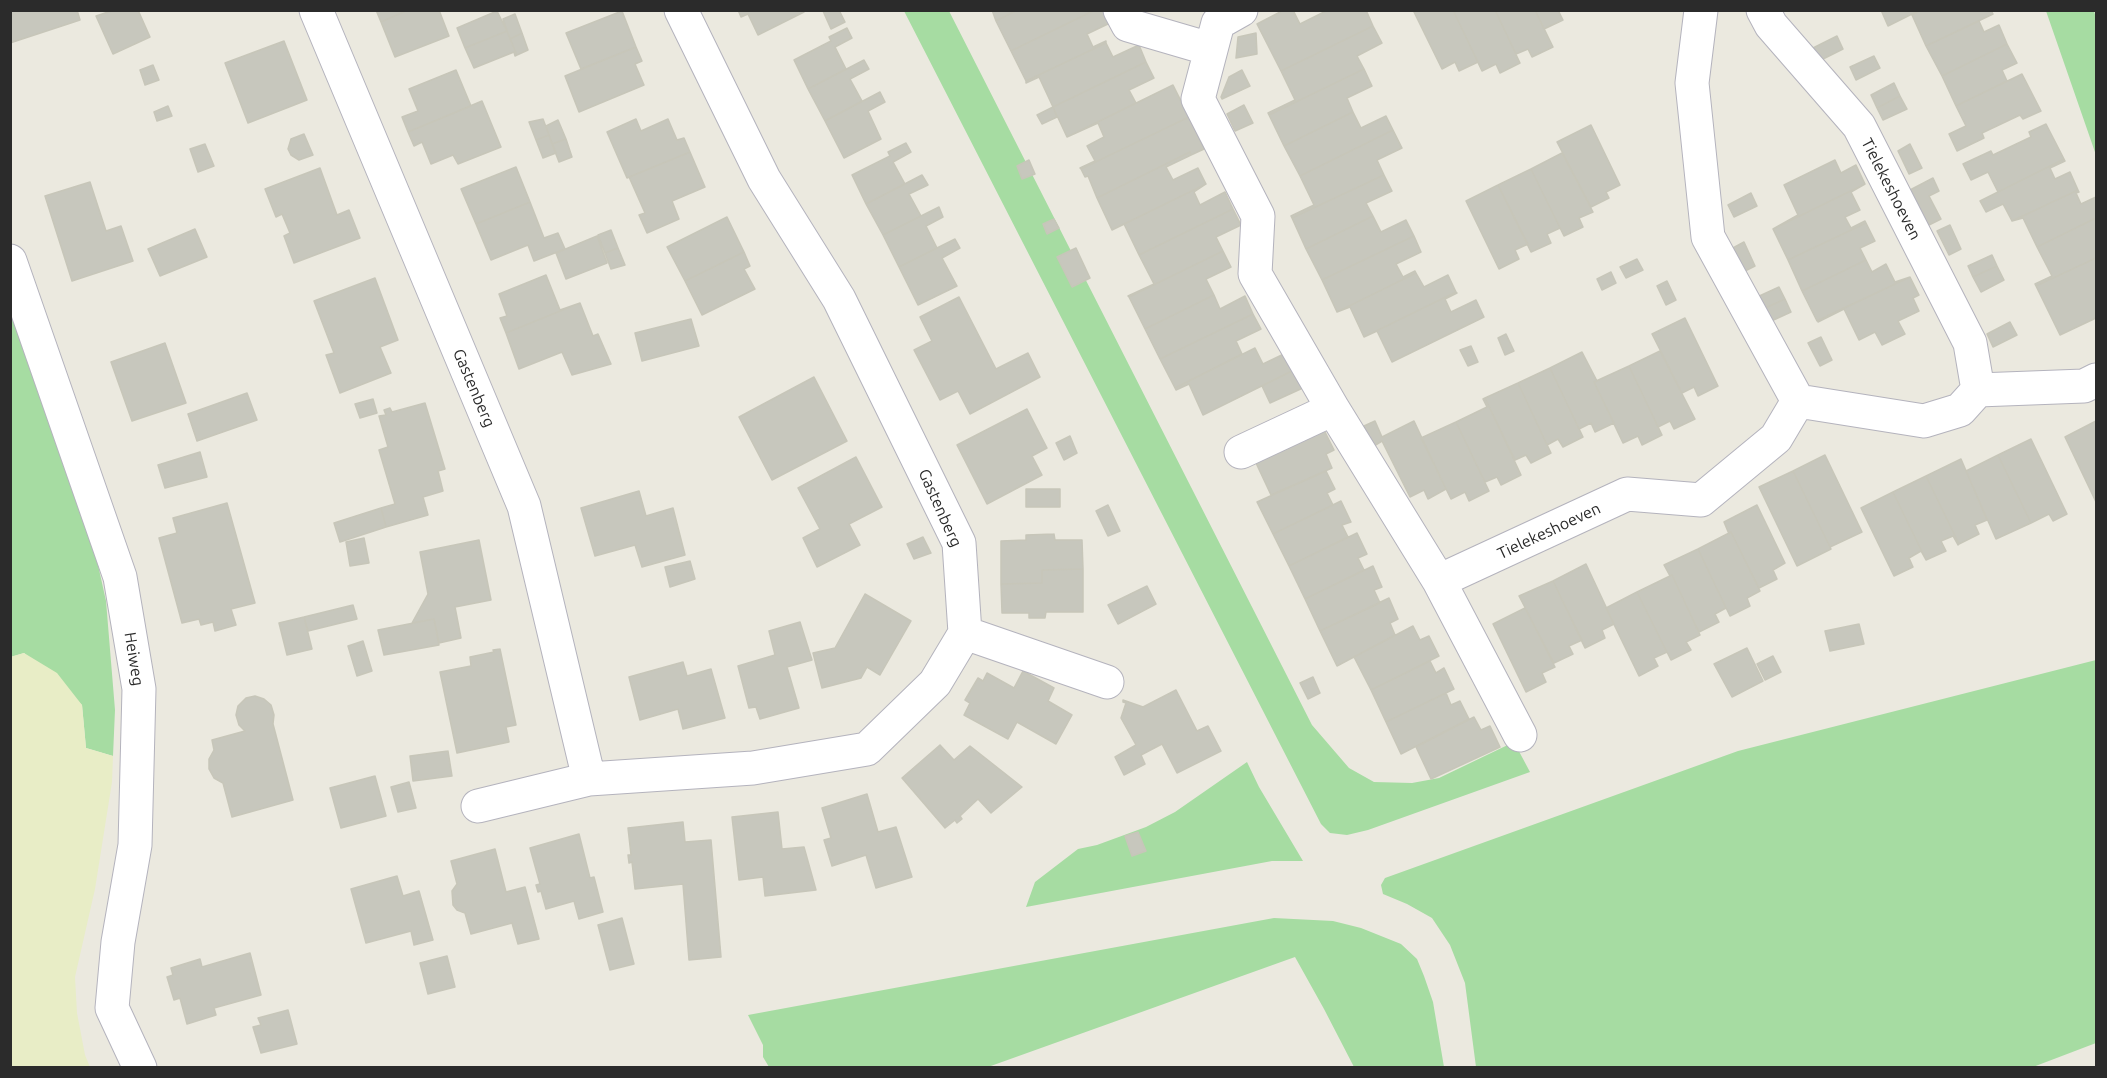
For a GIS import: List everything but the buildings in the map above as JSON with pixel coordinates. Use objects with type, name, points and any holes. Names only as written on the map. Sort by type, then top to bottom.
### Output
[{"type":"street","name":"Gastenberg","points":[[316,10],[524,506],[589,779]]},
{"type":"street","name":"Gastenberg","points":[[681,10],[764,179],[839,298],[959,543],[965,633]]},
{"type":"street","points":[[1120,10],[1128,25],[1210,49]]},
{"type":"street","points":[[1241,10],[1218,23],[1198,99],[1258,216],[1255,274],[1333,409],[1439,581],[1520,735]]},
{"type":"street","points":[[1701,10],[1692,83],[1708,237],[1798,401],[1924,421],[1960,410],[1978,390],[2084,386],[2097,380]]},
{"type":"street","name":"Tielekeshoeven","points":[[1763,10],[1771,25],[1859,126],[1970,343],[1978,390]]},
{"type":"street","name":"Heiweg","points":[[10,261],[120,577],[139,689],[135,845],[118,942],[112,1008],[140,1068]]},
{"type":"street","name":"Tielekeshoeven","points":[[1439,581],[1627,494],[1701,500],[1776,438],[1798,401]]},
{"type":"street","points":[[1241,452],[1333,409]]},
{"type":"street","points":[[478,806],[589,779],[753,768],[867,749],[935,683],[965,633],[1107,682]]},
{"type":"green space","points":[[904,11],[949,11],[1312,725],[1349,768],[1374,782],[1412,783],[1439,778],[1514,742],[1530,772],[1368,830],[1347,835],[1330,833],[1321,824]]},
{"type":"green space","points":[[2046,11],[2094,11],[2096,18],[2096,155]]},
{"type":"green space","points":[[10,298],[90,529],[106,601],[115,710],[113,756],[86,748],[82,705],[24,653],[11,657]]},
{"type":"green space","points":[[2096,660],[2096,1043],[2033,1067],[1476,1067],[1465,983],[1450,945],[1432,918],[1383,894],[1381,885],[1385,878],[1738,751]]},
{"type":"green space","points":[[1247,762],[1259,787],[1303,861],[1272,861],[1026,907],[1035,882],[1078,849],[1097,845],[1146,827],[1175,812]]},
{"type":"green space","points":[[1274,918],[1333,921],[1361,928],[1401,944],[1417,959],[1424,976],[1433,1002],[1444,1067],[1354,1067],[1295,957],[988,1067],[769,1067],[763,1057],[763,1045],[748,1015]]},
{"type":"sand","points":[[24,653],[57,673],[82,705],[86,748],[113,756],[112,782],[95,889],[75,977],[77,1013],[85,1055],[90,1067],[11,1067],[10,657]]}]
